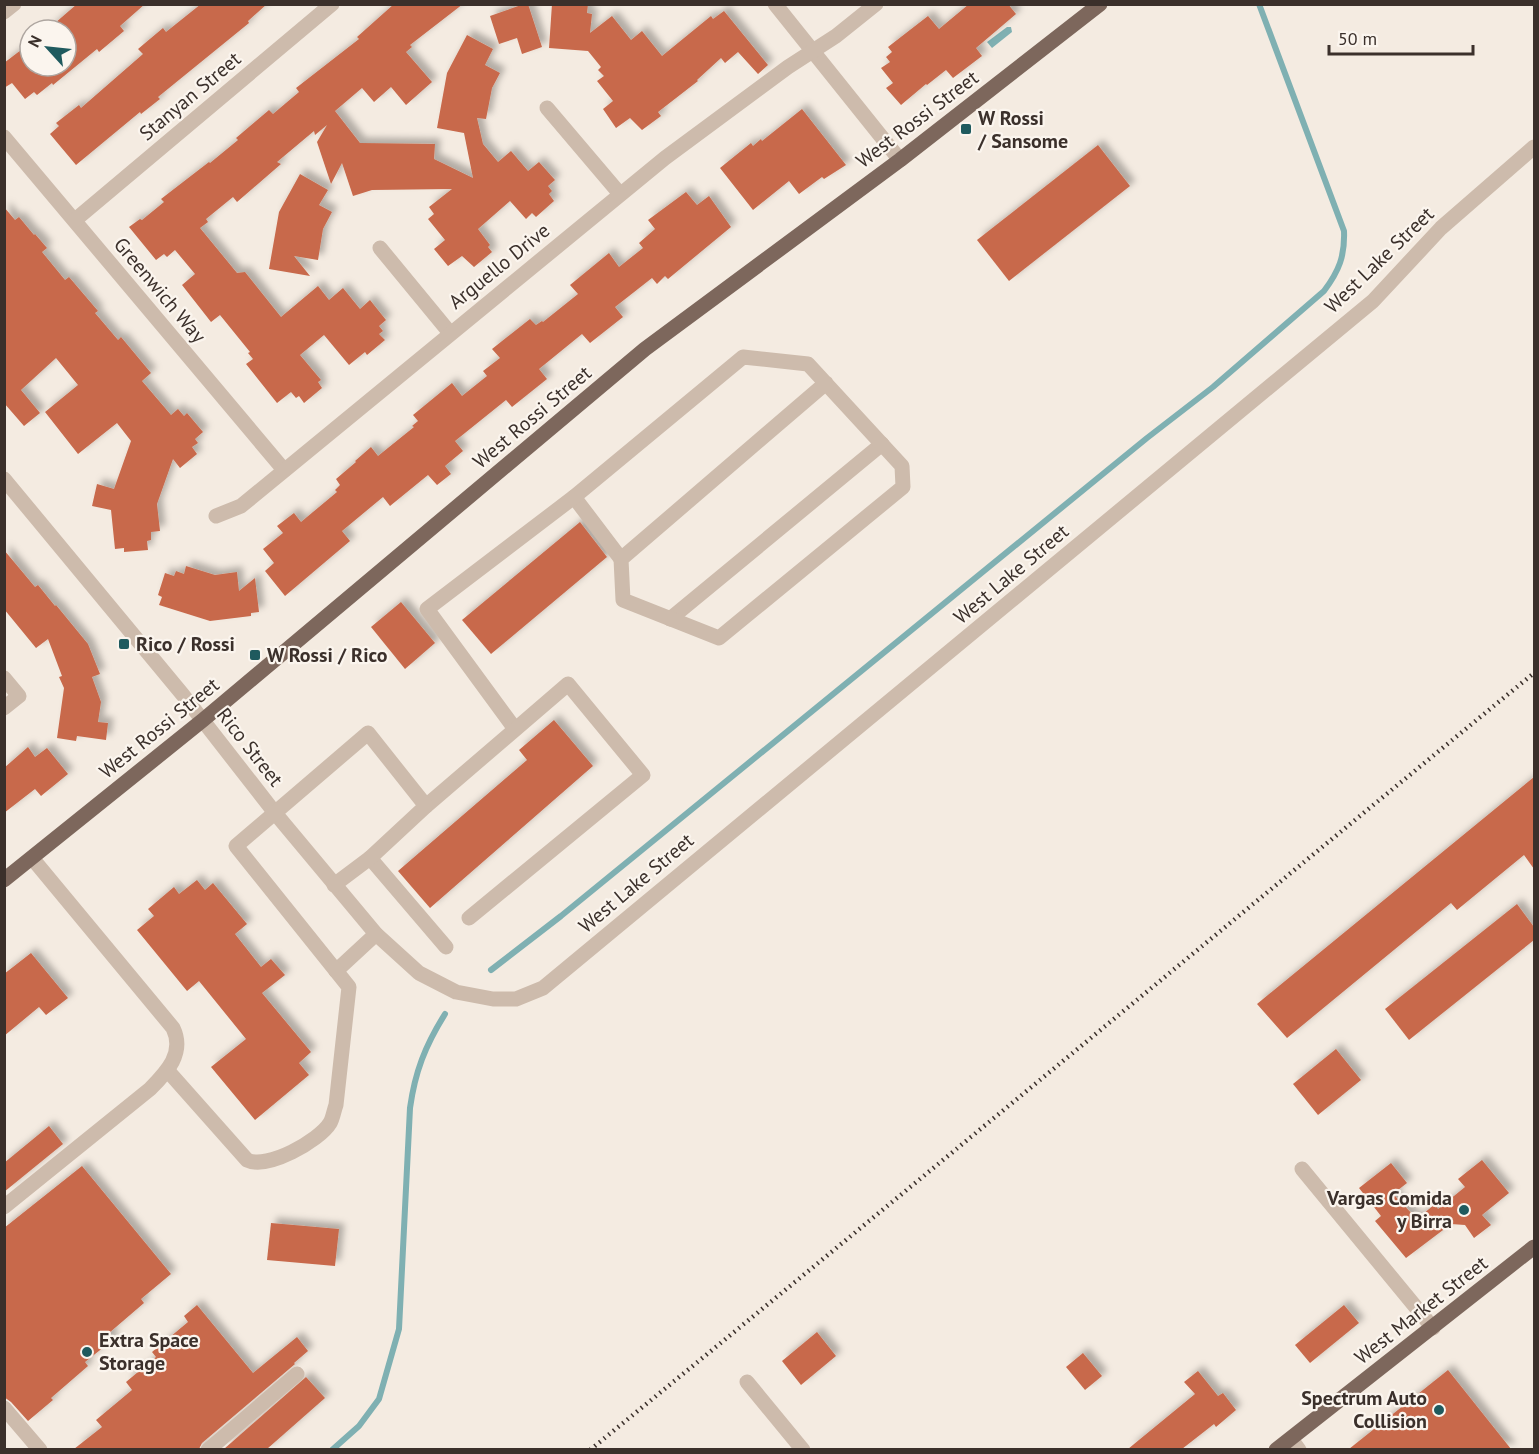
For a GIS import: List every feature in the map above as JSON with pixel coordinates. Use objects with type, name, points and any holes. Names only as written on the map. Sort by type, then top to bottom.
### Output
[{"type":"main road","name":"West Rossi Street","points":[[4,880],[203,720],[645,349],[900,160],[1100,4]]},
{"type":"main road","name":"West Market Street","points":[[1276,1449],[1295,1444],[1432,1328],[1534,1246]]},
{"type":"street","points":[[4,12],[14,4]]},
{"type":"street","name":"Stanyan Street","points":[[75,220],[332,4]]},
{"type":"street","points":[[775,4],[900,160]]},
{"type":"street","name":"Arguello Drive","points":[[216,516],[241,506],[620,194],[704,128],[812,50],[836,36],[876,4]]},
{"type":"street","points":[[547,108],[620,194]]},
{"type":"street","name":"Greenwich Way","points":[[4,137],[284,470]]},
{"type":"street","name":"West Lake Street","points":[[493,999],[516,999],[543,988],[1373,301],[1441,228],[1534,147]]},
{"type":"street","points":[[380,248],[450,333]]},
{"type":"street","points":[[515,729],[428,609],[574,497],[743,357],[808,364],[902,466],[903,487],[719,638],[623,600],[621,559],[574,497]]},
{"type":"street","points":[[621,559],[826,382]]},
{"type":"street","points":[[670,619],[882,444]]},
{"type":"street","name":"Rico Street","points":[[4,479],[203,720],[274,813],[376,934],[419,973],[456,992],[493,999]]},
{"type":"street","points":[[4,678],[19,696],[4,708]]},
{"type":"street","points":[[334,885],[370,858],[426,806],[568,684],[643,776],[469,918]]},
{"type":"street","points":[[168,1071],[248,1160],[255,1164],[276,1159],[307,1144],[330,1123],[336,1105],[349,987],[236,846],[368,734],[426,806]]},
{"type":"street","points":[[4,1208],[150,1089],[168,1071],[175,1054],[177,1037],[173,1028],[32,858]]},
{"type":"street","points":[[370,858],[446,947]]},
{"type":"street","points":[[336,971],[376,934]]},
{"type":"street","points":[[1302,1170],[1432,1328]]},
{"type":"street","points":[[208,1449],[297,1374]]},
{"type":"street","points":[[747,1382],[803,1449]]},
{"type":"street","points":[[4,1408],[39,1449]]},
{"type":"water","points":[[1007,27],[1011,27],[1012,32],[992,48],[987,42]]},
{"type":"building","points":[[77,4],[145,4],[120,26],[124,31],[99,52],[97,49],[78,65],[78,18],[61,18]]},
{"type":"building","points":[[201,4],[267,4],[248,21],[249,23],[158,97],[160,99],[141,114],[140,112],[76,165],[50,134],[59,126],[56,123],[79,105],[81,108],[143,54],[138,49],[163,28],[166,32]]},
{"type":"building","points":[[394,4],[463,4],[410,45],[412,47],[406,52],[432,82],[406,105],[391,87],[374,102],[362,88],[335,111],[360,143],[435,144],[434,159],[473,178],[464,133],[437,128],[447,73],[467,35],[493,49],[485,65],[500,73],[492,88],[486,119],[477,118],[483,144],[498,162],[511,151],[528,171],[539,162],[555,180],[548,186],[552,191],[549,194],[554,201],[536,217],[532,213],[526,219],[510,201],[478,229],[490,245],[488,247],[492,252],[474,267],[462,256],[448,266],[434,249],[445,240],[428,219],[434,214],[429,207],[452,189],[372,190],[353,196],[342,163],[331,184],[317,142],[327,125],[315,135],[314,131],[277,162],[281,164],[237,202],[233,197],[206,219],[208,222],[200,228],[237,273],[245,272],[281,317],[318,286],[329,300],[343,288],[360,309],[370,300],[386,320],[379,326],[383,331],[379,334],[385,340],[367,355],[365,352],[349,365],[324,335],[300,355],[321,380],[318,382],[322,388],[304,403],[299,396],[296,398],[291,392],[277,403],[246,364],[253,359],[248,353],[250,352],[220,315],[211,322],[182,285],[195,274],[175,250],[167,257],[164,254],[156,260],[129,227],[140,219],[142,220],[164,202],[161,199],[238,140],[236,138],[269,110],[273,114],[299,92],[296,88],[359,39],[357,37]]},
{"type":"building","points":[[528,4],[542,47],[522,54],[517,38],[499,44],[490,16]]},
{"type":"building","points":[[552,4],[588,4],[587,13],[592,14],[590,33],[612,16],[631,40],[642,31],[662,56],[711,16],[713,19],[724,11],[768,65],[758,74],[738,52],[725,63],[721,58],[698,81],[658,112],[661,116],[642,130],[630,118],[616,128],[603,109],[613,101],[597,81],[604,76],[598,70],[601,67],[588,51],[549,48]]},
{"type":"building","points":[[969,4],[1008,4],[1016,14],[976,48],[982,56],[953,78],[946,70],[901,105],[886,88],[893,83],[881,68],[890,62],[886,57],[892,52],[888,47],[928,16],[939,29]]},
{"type":"building","points":[[18,52],[18,78],[62,78],[37,95],[34,92],[25,99],[12,83],[4,88],[4,63]]},
{"type":"building","points":[[802,109],[846,165],[824,179],[822,177],[799,194],[789,181],[753,210],[720,168],[751,143],[753,146],[761,139],[762,141]]},
{"type":"building","points":[[1098,145],[1130,186],[1009,281],[977,240]]},
{"type":"building","points":[[300,174],[328,190],[319,205],[332,212],[323,229],[318,260],[294,256],[310,276],[269,269],[279,212]]},
{"type":"building","points":[[686,192],[697,205],[709,196],[731,227],[668,279],[665,276],[657,284],[652,278],[615,307],[623,317],[590,343],[582,334],[539,369],[547,379],[512,407],[506,400],[455,441],[463,451],[445,466],[451,474],[437,485],[428,475],[390,506],[383,497],[342,531],[350,541],[285,596],[265,571],[274,563],[263,549],[283,533],[277,526],[294,513],[301,522],[337,492],[335,490],[340,485],[336,479],[355,461],[371,447],[378,456],[414,427],[412,426],[418,421],[413,415],[452,383],[462,396],[487,376],[483,371],[500,358],[492,349],[530,319],[536,325],[543,322],[578,294],[570,285],[609,253],[619,267],[643,248],[639,243],[655,229],[648,220]]},
{"type":"building","points":[[4,207],[15,220],[19,217],[35,234],[47,248],[42,252],[65,280],[69,277],[98,311],[95,313],[118,340],[121,337],[151,373],[142,381],[171,415],[178,409],[184,416],[187,413],[203,432],[195,439],[198,443],[192,447],[197,454],[180,468],[173,459],[157,504],[160,531],[151,532],[151,540],[147,541],[148,550],[124,552],[124,548],[115,549],[111,510],[92,506],[97,484],[114,489],[131,441],[117,423],[78,454],[45,412],[78,385],[56,358],[21,390],[40,413],[24,426],[4,403]]},
{"type":"building","points":[[580,522],[607,557],[491,654],[462,620]]},
{"type":"building","points":[[4,550],[35,587],[38,585],[56,605],[88,644],[100,674],[92,677],[101,702],[98,722],[108,723],[106,740],[77,736],[76,741],[57,738],[64,688],[59,677],[62,676],[48,639],[36,648],[4,609]]},
{"type":"building","points":[[186,566],[215,575],[237,572],[239,591],[255,578],[259,612],[251,613],[251,616],[210,621],[159,605],[162,597],[158,595],[165,573],[174,576],[176,571],[184,574]]},
{"type":"building","points":[[401,602],[435,643],[405,669],[371,627]]},
{"type":"building","points":[[554,720],[593,766],[430,908],[398,871],[527,760],[519,750]]},
{"type":"building","points":[[28,747],[35,757],[47,748],[68,774],[41,796],[35,789],[4,813],[4,768]]},
{"type":"building","points":[[1534,777],[1534,869],[1524,855],[1457,910],[1451,903],[1287,1038],[1257,1004]]},
{"type":"building","points":[[197,880],[205,890],[213,883],[247,924],[235,934],[261,967],[271,959],[285,975],[262,993],[311,1052],[299,1063],[309,1075],[255,1120],[211,1067],[246,1039],[199,981],[187,991],[137,930],[154,916],[148,909],[174,887],[179,894]]},
{"type":"building","points":[[1517,904],[1534,927],[1534,940],[1409,1040],[1385,1009]]},
{"type":"building","points":[[31,953],[68,998],[46,1015],[39,1007],[4,1036],[4,974]]},
{"type":"building","points":[[1336,1049],[1361,1080],[1318,1115],[1293,1084]]},
{"type":"building","points":[[49,1126],[63,1144],[4,1192],[4,1163]]},
{"type":"building","points":[[1482,1160],[1509,1193],[1482,1215],[1491,1225],[1474,1238],[1465,1225],[1451,1224],[1406,1258],[1375,1221],[1381,1216],[1359,1188],[1391,1163],[1407,1183],[1393,1194],[1417,1219],[1435,1204],[1438,1209],[1465,1187],[1458,1179]]},
{"type":"building","points":[[82,1166],[171,1274],[141,1299],[144,1303],[109,1333],[114,1339],[85,1362],[88,1366],[28,1421],[4,1397],[4,1228]]},
{"type":"building","points":[[271,1223],[339,1229],[335,1266],[267,1260]]},
{"type":"building","points":[[197,1305],[253,1373],[297,1337],[308,1351],[202,1443],[199,1449],[74,1449],[102,1427],[96,1420],[132,1390],[126,1382],[156,1357],[152,1352],[188,1322],[184,1316]]},
{"type":"building","points":[[1344,1305],[1359,1323],[1310,1363],[1295,1345]]},
{"type":"building","points":[[817,1332],[836,1356],[801,1385],[782,1361]]},
{"type":"building","points":[[1083,1353],[1102,1376],[1085,1390],[1066,1367]]},
{"type":"building","name":"Spectrum Auto Collision","points":[[1448,1370],[1511,1449],[1349,1449]]},
{"type":"building","points":[[1198,1371],[1218,1396],[1223,1393],[1236,1410],[1216,1427],[1214,1424],[1182,1449],[1128,1449],[1195,1394],[1184,1382]]},
{"type":"building","points":[[306,1377],[325,1398],[267,1449],[224,1449]]},
{"type":"waterway","points":[[491,970],[561,916],[1147,438],[1213,387],[1324,291],[1340,263],[1344,231],[1259,4]]},
{"type":"waterway","points":[[332,1450],[359,1426],[379,1399],[399,1329],[410,1108],[422,1060],[445,1014]]},
{"type":"railway","points":[[590,1450],[1534,673]]},
{"type":"place","name":"W Rossi / Sansome","points":[[966,129]]},
{"type":"place","name":"Rico / Rossi","points":[[124,644]]},
{"type":"place","name":"W Rossi / Rico","points":[[255,655]]},
{"type":"place","name":"Vargas Comida y Birra","points":[[1464,1210]]},
{"type":"place","name":"Extra Space Storage","points":[[87,1352]]},
{"type":"place","name":"Spectrum Auto Collision","points":[[1439,1410]]}]
